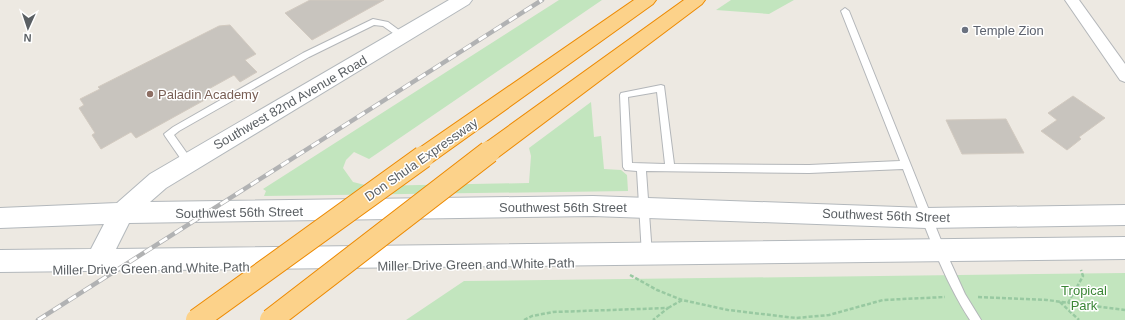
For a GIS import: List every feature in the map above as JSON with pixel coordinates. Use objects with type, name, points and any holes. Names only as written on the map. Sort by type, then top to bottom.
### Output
[{"type":"highway","name":"Don Shula Expressway","points":[[197,320],[423,157],[647,0]]},
{"type":"highway","points":[[271,320],[489,152],[696,0]]},
{"type":"main road","name":"Southwest 82nd Avenue Road","points":[[97,261],[122,213],[152,185],[188,162],[464,0]]},
{"type":"main road","name":"Southwest 56th Street","points":[[0,218],[122,213],[593,206],[926,218],[1125,215]]},
{"type":"main road","points":[[0,261],[1125,248]]},
{"type":"street","points":[[1072,0],[1125,76]]},
{"type":"lane","points":[[845,11],[926,218],[961,297],[976,320]]},
{"type":"lane","points":[[188,162],[168,134],[176,129],[306,55],[373,22],[385,24],[404,36]]},
{"type":"lane","points":[[670,167],[661,88],[624,95],[628,167],[809,169],[905,165]]},
{"type":"lane","points":[[641,167],[642,207],[647,254]]},
{"type":"path","points":[[1068,303],[1083,276],[1078,265]]},
{"type":"path","points":[[624,274],[661,292],[682,300],[728,310],[796,318],[829,315],[883,300],[941,297]]},
{"type":"path","points":[[986,296],[1060,301],[1125,310]]},
{"type":"path","points":[[653,320],[668,308],[682,300]]},
{"type":"path","points":[[1060,301],[1079,320]]},
{"type":"path","points":[[524,320],[532,316],[553,312],[668,308]]},
{"type":"green space","points":[[559,0],[602,0],[369,159],[354,152],[346,160],[343,168],[353,182],[369,186],[529,183],[531,156],[529,148],[591,102],[594,137],[601,136],[604,169],[621,170],[627,175],[628,191],[264,196],[266,191],[263,189]]},
{"type":"green space","points":[[731,0],[794,0],[769,14],[716,10]]},
{"type":"green space","name":"Tropical Park","points":[[1125,273],[1125,320],[406,320],[464,281]]},
{"type":"building","points":[[310,0],[384,0],[312,40],[285,13]]},
{"type":"building","points":[[230,25],[256,54],[245,60],[257,72],[240,82],[234,75],[205,91],[210,97],[136,138],[131,132],[101,149],[92,135],[95,133],[79,108],[84,105],[80,99],[100,89],[98,87],[219,26]]},
{"type":"building","points":[[1073,96],[1105,118],[1079,137],[1081,139],[1067,150],[1041,131],[1057,120],[1048,113]]},
{"type":"building","points":[[1006,119],[1024,153],[962,154],[946,120]]},
{"type":"railway","points":[[38,320],[542,0]]},
{"type":"place","name":"Temple Zion","points":[[965,30]]},
{"type":"place","name":"Paladin Academy","points":[[150,94]]}]
